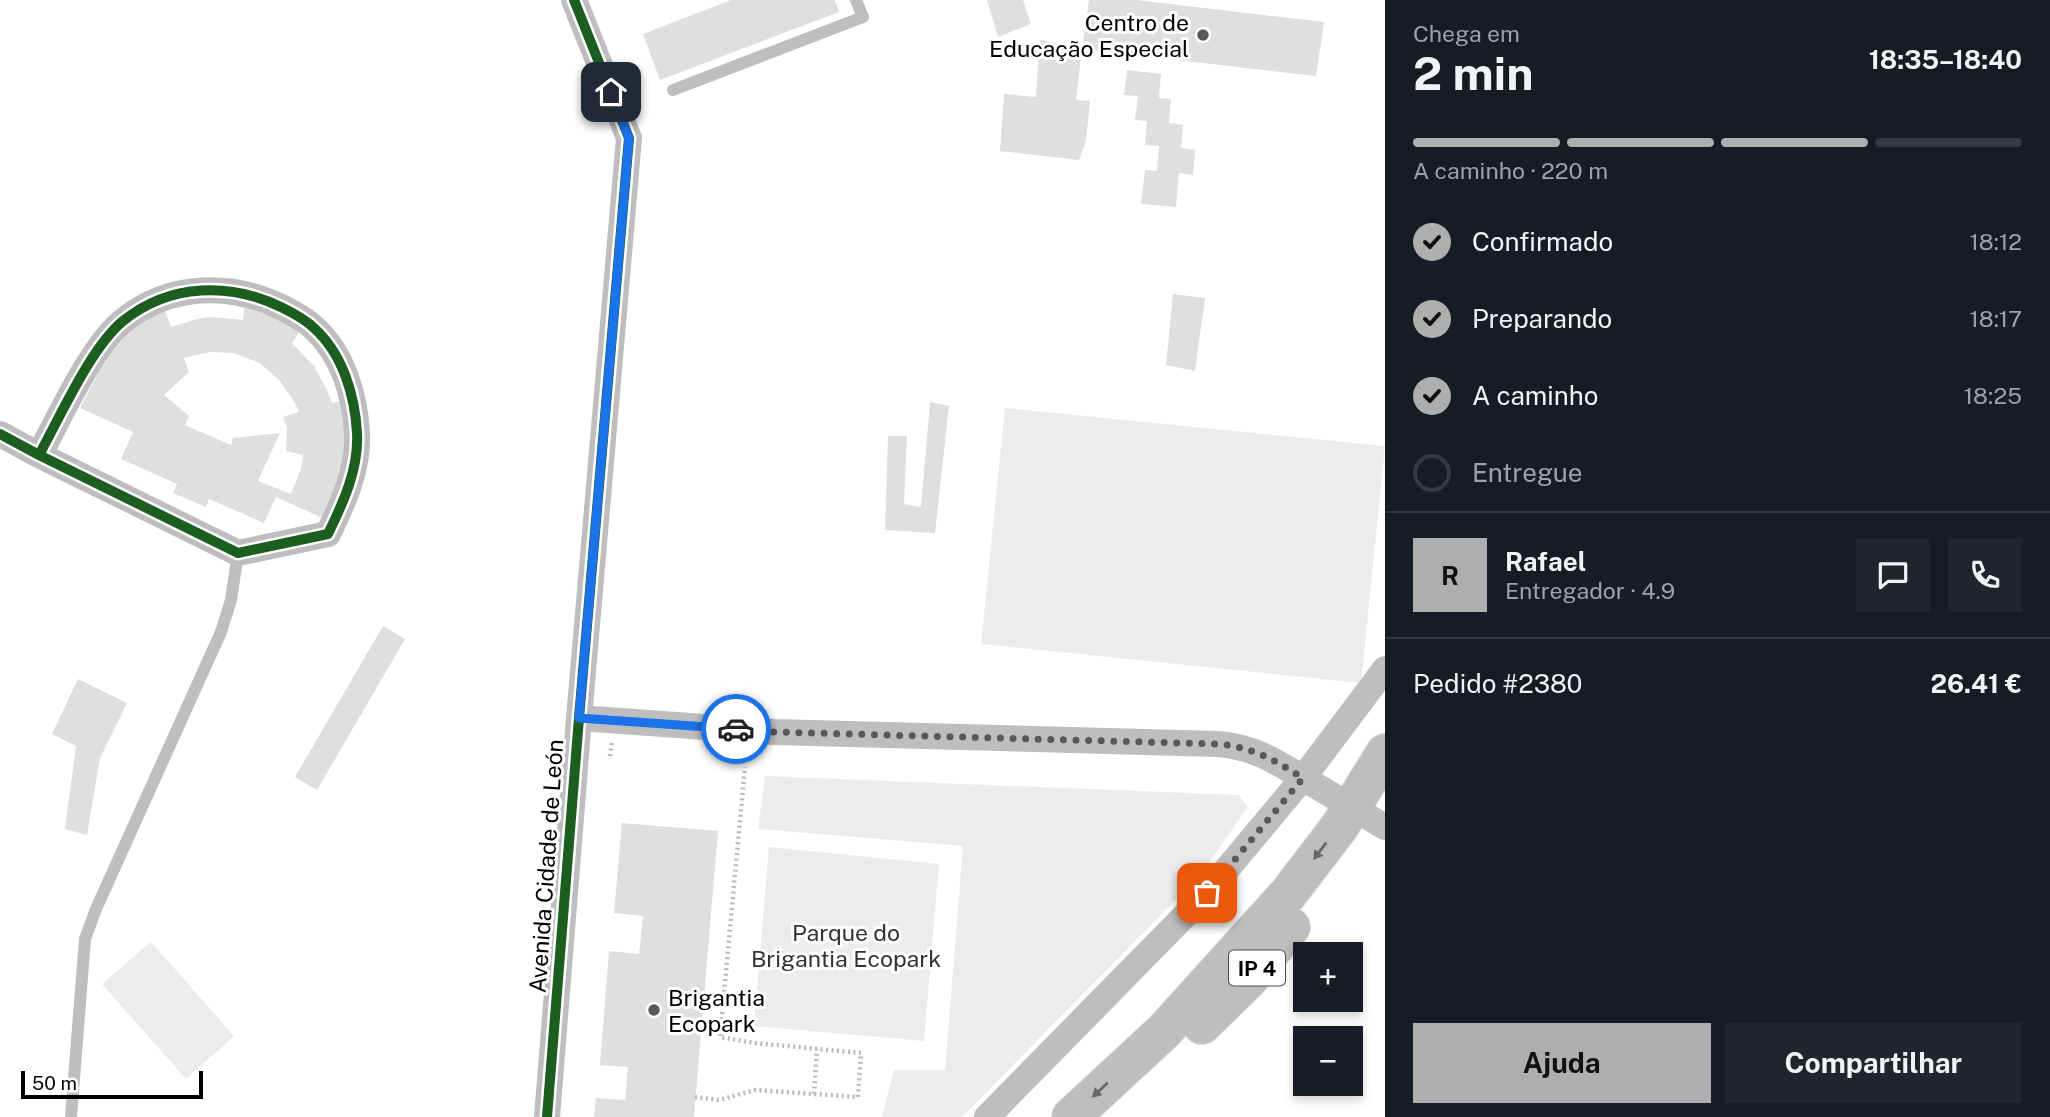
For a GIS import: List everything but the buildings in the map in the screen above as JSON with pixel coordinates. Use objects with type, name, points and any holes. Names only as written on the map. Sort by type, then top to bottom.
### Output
[{"type":"highway","name":"IP 4","points":[[1071,1117],[1164,1031],[1287,894],[1340,825],[1385,753]]},
{"type":"highway","name":"IP 4","points":[[1108,1117],[1248,980],[1339,869],[1385,801]]},
{"type":"street","name":"Avenida Cidade de León","points":[[547,1117],[629,138],[575,0]]},
{"type":"street","points":[[0,433],[39,455],[239,553],[328,534],[346,497],[358,436],[354,404],[346,377],[329,346],[314,327],[267,300],[240,292],[212,289],[158,300],[120,323],[85,370],[39,455]]},
{"type":"street","points":[[987,1117],[1207,893],[1303,778],[1385,669]]},
{"type":"street","points":[[579,718],[774,732],[1238,746],[1253,750],[1385,827]]},
{"type":"lane","points":[[673,90],[863,18],[856,0]]},
{"type":"lane","points":[[71,1117],[85,939],[221,632],[231,600],[239,553]]},
{"type":"path","points":[[695,1097],[719,1100],[755,1090],[858,1097],[861,1053],[720,1037],[745,767]]},
{"type":"path","points":[[814,1094],[817,1049]]},
{"type":"green space","points":[[1005,408],[1385,446],[1361,683],[981,644]]},
{"type":"green space","points":[[765,776],[1239,795],[1248,807],[1199,876],[962,1117],[882,1117],[894,1070],[945,1070],[963,846],[758,829]]},
{"type":"green space","name":"Parque do Brigantia Ecopark","points":[[769,847],[939,864],[924,1041],[754,1026]]},
{"type":"green space","points":[[151,942],[234,1036],[186,1079],[102,984]]},
{"type":"cycle path","points":[[547,1117],[629,138],[574,0]]},
{"type":"cycle path","points":[[0,434],[39,455],[238,553],[328,534],[353,473],[357,446],[356,419],[350,390],[340,363],[324,338],[303,319],[263,300],[243,294],[201,290],[181,293],[141,308],[111,333],[88,365],[39,455]]},
{"type":"way so far","points":[[736,729],[1218,744],[1253,750],[1303,778],[1207,893]]},
{"type":"place","name":"Centro de Educação Especial","points":[[1203,35]]},
{"type":"place","name":"Brigantia Ecopark","points":[[654,1010]]},
{"type":"route","points":[[611,92],[629,138],[579,718],[736,729]]}]
